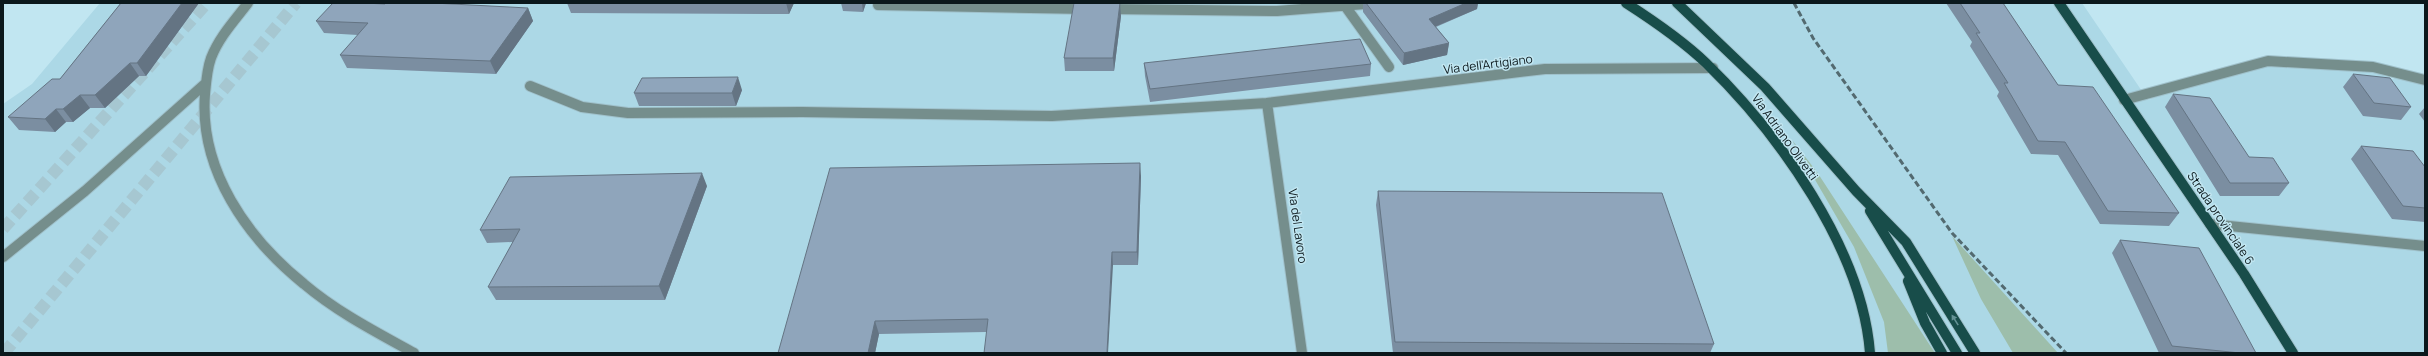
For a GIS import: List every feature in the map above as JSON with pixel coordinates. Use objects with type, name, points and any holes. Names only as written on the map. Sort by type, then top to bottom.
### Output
[{"type":"main road","name":"Via Adriano Olivetti","points":[[1626,3],[1667,28],[1713,68],[1750,109],[1804,182],[1839,246],[1866,321],[1870,353]]},
{"type":"main road","points":[[1677,3],[1765,87],[1856,191],[1906,242],[1975,353]]},
{"type":"main road","name":"Strada provinciale 6","points":[[2059,3],[2210,224],[2294,353]]},
{"type":"main road","points":[[1856,191],[1894,248],[1957,353]]},
{"type":"main road","points":[[1894,248],[1925,323],[1942,353]]},
{"type":"street","points":[[248,3],[213,54],[206,83],[202,126],[214,166],[236,212],[279,265],[344,315],[414,353]]},
{"type":"street","points":[[878,5],[1272,12],[1378,3]]},
{"type":"street","points":[[1345,5],[1390,67]]},
{"type":"street","points":[[2124,100],[2268,61],[2373,68],[2398,72],[2425,80]]},
{"type":"street","name":"Via dell'Artigiano","points":[[530,86],[582,107],[628,113],[802,112],[1052,116],[1267,103],[1546,69],[1713,68]]},
{"type":"street","points":[[3,256],[85,191],[206,83]]},
{"type":"street","name":"Via del Lavoro","points":[[1267,103],[1302,353]]},
{"type":"street","points":[[2210,224],[2425,246]]},
{"type":"shaded area","points":[[100,3],[2082,3],[2148,100],[2188,86],[2271,64],[2370,70],[2393,79],[2401,75],[2425,83],[2425,353],[3,353],[3,104],[32,84]]},
{"type":"green space","points":[[1792,140],[1817,172],[1935,353],[1888,353],[1884,322],[1854,247]]},
{"type":"green space","points":[[1952,236],[2058,353],[2013,353],[1981,299]]},
{"type":"building","points":[[121,3],[182,3],[137,63],[130,63],[95,95],[80,95],[63,109],[56,109],[45,119],[8,117],[52,79],[60,79]]},
{"type":"building","points":[[333,3],[433,3],[528,8],[490,61],[340,55],[368,23],[316,21]]},
{"type":"building","points":[[1074,3],[1120,3],[1113,58],[1064,58]]},
{"type":"building","points":[[1366,3],[1466,3],[1429,19],[1449,43],[1404,53]]},
{"type":"building","points":[[1960,3],[2003,3],[2058,85],[2093,87],[2179,213],[2108,211],[2065,142],[2038,141],[2004,83],[2008,83],[1976,33],[1980,33]]},
{"type":"building","points":[[1360,39],[1371,64],[1150,89],[1144,63]]},
{"type":"building","points":[[2353,74],[2390,78],[2411,107],[2374,103]]},
{"type":"building","points":[[738,77],[732,93],[634,93],[642,78]]},
{"type":"building","points":[[2173,94],[2210,98],[2249,157],[2273,158],[2289,183],[2230,183]]},
{"type":"building","points":[[2361,146],[2413,151],[2425,167],[2425,208],[2403,206]]},
{"type":"building","points":[[1140,163],[1137,252],[1112,252],[1107,353],[984,353],[988,319],[875,321],[868,353],[778,353],[830,168]]},
{"type":"building","points":[[702,173],[659,286],[488,287],[520,229],[480,230],[510,177]]},
{"type":"building","points":[[1378,191],[1662,193],[1714,344],[1395,342]]},
{"type":"building","points":[[2120,240],[2199,248],[2256,353],[2240,353],[2172,346]]},
{"type":"tunnel","points":[[3,229],[207,3]]},
{"type":"tunnel","points":[[4,353],[296,3]]},
{"type":"railway","points":[[1794,3],[1813,38],[1952,233],[2066,353]]}]
